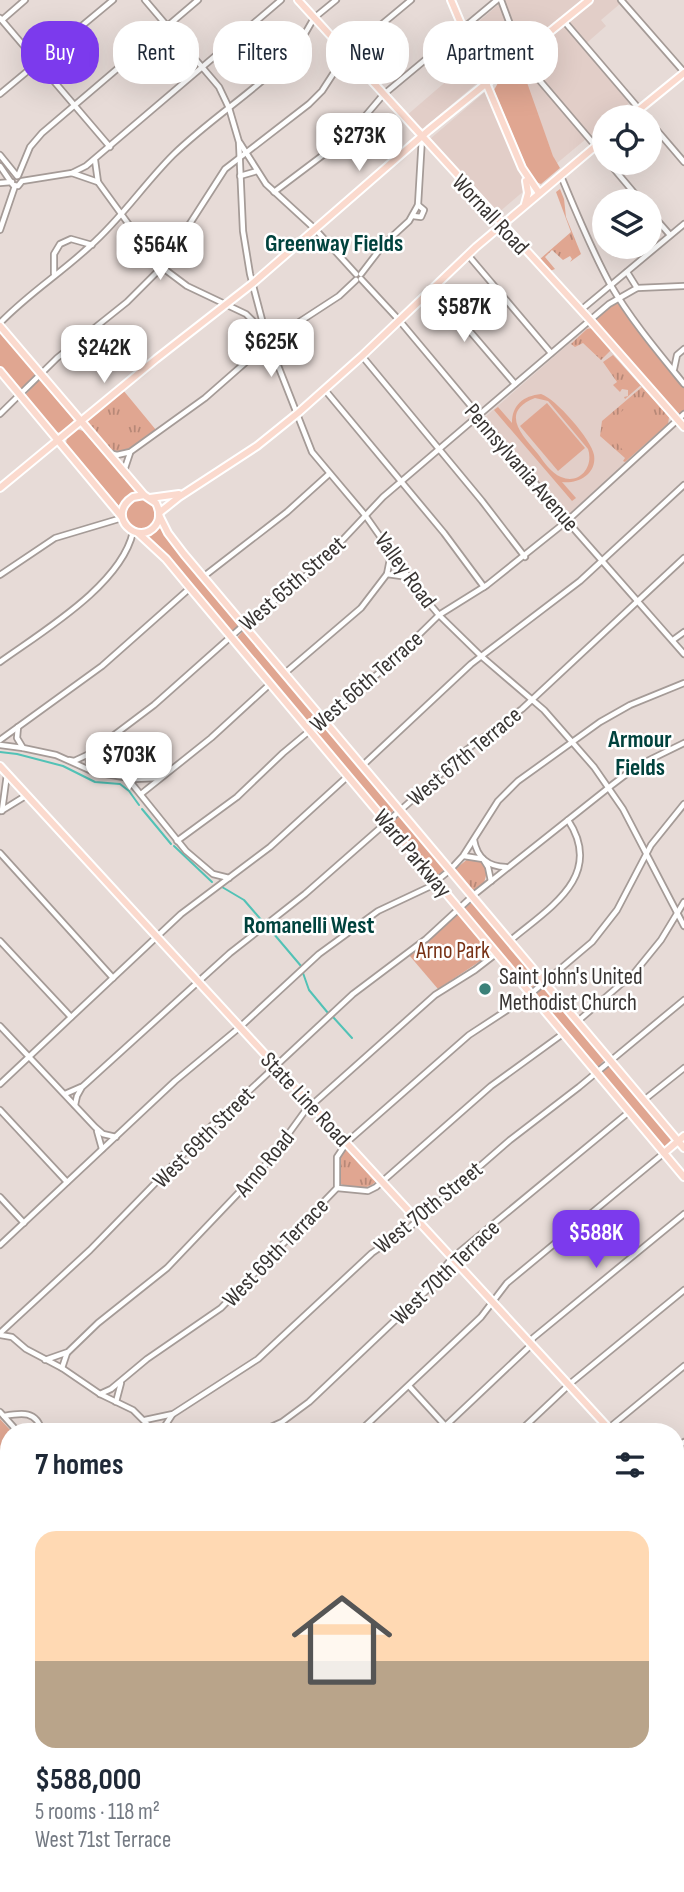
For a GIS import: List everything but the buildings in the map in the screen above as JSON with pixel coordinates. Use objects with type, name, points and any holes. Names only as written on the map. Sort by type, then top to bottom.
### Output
[{"type":"main road","name":"Wornall Road","points":[[298,0],[326,32]]},
{"type":"main road","points":[[451,0],[460,21]]},
{"type":"main road","points":[[558,26],[589,0]]},
{"type":"main road","points":[[645,105],[684,72]]},
{"type":"main road","name":"Wornall Road","points":[[373,84],[590,320],[684,427]]},
{"type":"main road","points":[[0,488],[156,359],[252,284],[486,84],[525,175],[528,193],[524,205]]},
{"type":"main road","points":[[0,372],[122,517],[126,526],[136,532],[153,529],[159,514],[191,489],[255,447],[325,390],[467,255],[592,149]]},
{"type":"main road","points":[[525,175],[539,193]]},
{"type":"main road","points":[[0,324],[124,473],[156,503],[159,514]]},
{"type":"main road","points":[[122,517],[128,500],[174,495],[191,489]]},
{"type":"main road","name":"Ward Parkway","points":[[159,514],[175,543],[203,577],[644,1100],[681,1139],[684,1148]]},
{"type":"main road","name":"Ward Parkway","points":[[136,532],[166,559],[684,1177]]},
{"type":"main road","name":"State Line Road","points":[[0,766],[603,1423]]},
{"type":"main road","points":[[664,1153],[681,1139]]},
{"type":"street","points":[[21,43],[1,20],[25,0]]},
{"type":"street","points":[[88,21],[113,0]]},
{"type":"street","name":"Pennsylvania Avenue","points":[[145,0],[164,21]]},
{"type":"street","points":[[174,21],[198,0]]},
{"type":"street","points":[[0,230],[13,183],[19,178],[72,173],[95,160],[281,0]]},
{"type":"street","points":[[0,324],[23,299],[92,245],[123,214],[171,157],[288,58],[314,18],[336,0]]},
{"type":"street","points":[[386,21],[411,0]]},
{"type":"street","points":[[472,21],[499,0],[508,21]]},
{"type":"street","points":[[621,0],[684,72]]},
{"type":"street","points":[[564,21],[635,105]]},
{"type":"street","name":"Pennsylvania Avenue","points":[[199,62],[219,87],[229,108],[239,142],[274,192],[315,229],[399,320],[478,416],[684,654]]},
{"type":"street","points":[[274,192],[345,137],[383,95],[423,62]]},
{"type":"street","points":[[0,183],[20,186],[19,178],[26,156],[34,142],[113,73]]},
{"type":"street","points":[[0,94],[21,77]]},
{"type":"street","points":[[0,414],[40,374],[127,302],[162,267],[216,179],[316,98],[326,83]]},
{"type":"street","points":[[57,84],[110,147]]},
{"type":"street","points":[[543,84],[592,142]]},
{"type":"street","points":[[662,136],[684,162]]},
{"type":"street","points":[[108,453],[117,455],[130,452],[205,398],[270,341],[339,296],[359,277],[384,244],[413,216],[418,205],[422,137]]},
{"type":"street","name":"Pennsylvania Avenue","points":[[239,142],[239,158]]},
{"type":"street","points":[[0,155],[19,178]]},
{"type":"street","name":"Valley Road","points":[[239,158],[243,231],[252,284],[266,335],[312,452],[365,515],[439,615],[575,742],[623,809],[684,926]]},
{"type":"street","points":[[95,160],[98,182],[162,267],[187,286],[246,314],[266,335]]},
{"type":"street","points":[[0,166],[13,183]]},
{"type":"street","points":[[240,176],[257,171]]},
{"type":"street","points":[[72,173],[98,182]]},
{"type":"street","points":[[561,175],[582,227],[618,297],[684,384]]},
{"type":"street","points":[[619,175],[631,189]]},
{"type":"street","points":[[580,310],[684,224]]},
{"type":"street","points":[[662,226],[670,235]]},
{"type":"street","points":[[54,275],[54,254],[60,244],[71,239],[92,245]]},
{"type":"street","points":[[467,255],[551,353]]},
{"type":"street","points":[[627,272],[638,288],[684,286]]},
{"type":"street","points":[[433,288],[515,384]]},
{"type":"street","name":"West 65th Street","points":[[69,760],[74,761],[89,754],[155,705],[244,625],[319,565],[365,515],[439,449],[618,297],[638,288]]},
{"type":"street","points":[[661,355],[677,355],[684,349]]},
{"type":"street","points":[[674,371],[677,355]]},
{"type":"street","points":[[362,356],[525,557]]},
{"type":"street","points":[[325,390],[402,481],[484,587]]},
{"type":"street","name":"West 66th Terrace","points":[[177,841],[236,797],[387,666],[439,615],[484,587],[568,521],[684,414]]},
{"type":"street","points":[[124,473],[130,452]]},
{"type":"street","points":[[203,577],[287,512],[329,474]]},
{"type":"street","points":[[362,766],[481,656],[557,600],[684,485]]},
{"type":"street","points":[[0,575],[55,538],[122,517]]},
{"type":"street","points":[[0,662],[98,586],[126,552],[136,532]]},
{"type":"street","points":[[285,673],[360,608],[387,574],[391,553]]},
{"type":"street","name":"West 67th Terrace","points":[[75,1105],[82,1087],[198,981],[305,894],[465,751],[532,699],[684,558]]},
{"type":"street","points":[[387,574],[409,577]]},
{"type":"street","points":[[0,740],[102,666],[190,588]]},
{"type":"street","points":[[673,640],[684,632]]},
{"type":"street","points":[[0,1245],[194,1065],[334,942],[378,911],[418,892],[450,870],[463,856],[490,812],[506,792],[600,722],[630,705],[684,683]]},
{"type":"street","points":[[141,794],[211,738],[270,684]]},
{"type":"street","points":[[18,727],[16,738],[23,748]]},
{"type":"street","name":"West 69th Street","points":[[0,1334],[90,1250],[207,1130],[353,994],[426,939],[491,881],[637,766],[684,743]]},
{"type":"street","points":[[0,745],[69,760],[94,772],[127,779],[149,780],[163,776]]},
{"type":"street","points":[[89,754],[89,762],[94,772]]},
{"type":"street","points":[[1,812],[7,774]]},
{"type":"street","points":[[0,1084],[157,936],[270,847],[348,776]]},
{"type":"street","points":[[127,779],[177,841],[213,874],[229,878]]},
{"type":"street","points":[[1,812],[27,795]]},
{"type":"street","points":[[347,1142],[470,1035],[531,994],[592,942],[609,923],[646,853],[684,804]]},
{"type":"street","points":[[511,940],[562,897],[576,877],[580,862],[580,845],[568,820]]},
{"type":"street","points":[[474,839],[476,849],[488,867],[491,881]]},
{"type":"street","points":[[0,853],[113,978]]},
{"type":"street","points":[[463,856],[483,859],[494,866],[509,867]]},
{"type":"street","points":[[213,874],[216,887]]},
{"type":"street","points":[[578,1021],[635,972],[684,902]]},
{"type":"street","points":[[0,941],[71,1017]]},
{"type":"street","name":"Arno Road","points":[[44,1360],[68,1352],[174,1261],[268,1162],[312,1105],[435,995],[496,953]]},
{"type":"street","name":"West 70th Street","points":[[145,1420],[173,1413],[258,1359],[372,1253],[418,1220],[510,1140],[684,1000]]},
{"type":"street","points":[[0,1026],[95,1127],[103,1134],[116,1137]]},
{"type":"street","points":[[337,1188],[368,1191],[383,1181],[491,1086],[564,1033]]},
{"type":"street","points":[[644,1100],[684,1068]]},
{"type":"street","name":"West 67th Terrace","points":[[65,1094],[82,1087]]},
{"type":"street","points":[[0,1110],[67,1182]]},
{"type":"street","name":"West 70th Terrace","points":[[280,1423],[309,1402],[427,1290],[452,1258],[629,1112]]},
{"type":"street","points":[[95,1127],[102,1150]]},
{"type":"street","name":"West 69th Terrace","points":[[100,1394],[122,1381],[147,1359],[221,1308],[337,1188],[337,1157],[347,1142]]},
{"type":"street","points":[[369,1423],[481,1317],[502,1288],[664,1153]]},
{"type":"street","points":[[0,1197],[24,1223]]},
{"type":"street","points":[[448,1423],[531,1343],[684,1214]]},
{"type":"street","points":[[529,1423],[569,1385],[684,1290]]},
{"type":"street","points":[[10,1325],[16,1341]]},
{"type":"street","points":[[0,1334],[62,1368],[100,1394],[133,1410],[148,1423]]},
{"type":"street","name":"Arno Road","points":[[62,1368],[68,1352]]},
{"type":"street","points":[[617,1423],[684,1366]]},
{"type":"street","points":[[116,1402],[122,1381]]},
{"type":"street","points":[[409,1386],[444,1423]]},
{"type":"street","points":[[2,1414],[25,1413],[39,1423]]},
{"type":"street","name":"West 70th Street","points":[[167,1423],[173,1413]]},
{"type":"shaded area","points":[[496,0],[618,0],[621,3],[601,20],[606,26],[582,47],[629,103],[592,105],[592,134],[556,164],[526,84],[558,84],[558,21],[479,21],[498,5]]},
{"type":"shaded area","points":[[443,84],[476,84],[424,128],[418,128],[406,116]]},
{"type":"shaded area","points":[[485,92],[525,190],[497,214],[430,139]]},
{"type":"shaded area","points":[[589,326],[670,419],[668,424],[568,515],[484,418]]},
{"type":"green space","points":[[497,84],[528,84],[553,156],[560,168],[541,184],[530,175],[494,90]]},
{"type":"green space","points":[[560,189],[566,217],[581,254],[570,262],[570,256],[563,260],[552,250],[545,257],[555,269],[550,271],[540,259],[571,232],[556,192]]},
{"type":"green space","points":[[615,302],[619,303],[684,388],[684,411],[681,414],[676,413],[595,320]]},
{"type":"green space","points":[[592,328],[611,350],[601,360],[583,343],[575,347],[571,344],[587,329]]},
{"type":"green space","points":[[0,332],[35,373],[22,389],[0,366]]},
{"type":"green space","points":[[613,355],[640,385],[625,399],[628,390],[622,389],[620,392],[613,385],[617,382],[603,362]]},
{"type":"green space","points":[[41,381],[74,420],[62,433],[55,432],[25,395]]},
{"type":"green space","points":[[642,387],[669,417],[668,424],[625,462],[625,458],[600,436],[602,421]]},
{"type":"green space","points":[[123,390],[156,430],[129,448],[110,451],[86,422]]},
{"type":"green space","points":[[541,394],[555,403],[580,430],[592,448],[593,468],[580,479],[562,482],[576,498],[572,501],[494,410],[498,407],[512,423],[516,406]],"holes":[[[535,398],[548,401],[588,449],[587,467],[574,478],[561,477],[551,470],[517,424],[518,410],[524,404]]]},
{"type":"green space","points":[[636,398],[661,427],[628,456],[604,428]]},
{"type":"green space","points":[[547,403],[585,448],[558,471],[520,426]]},
{"type":"green space","points":[[77,429],[83,431],[136,491],[119,506],[66,444],[67,437]]},
{"type":"green space","points":[[140,499],[151,503],[155,514],[151,525],[140,529],[129,525],[125,514],[129,503]]},
{"type":"green space","points":[[160,525],[170,543],[239,624],[233,632],[162,550],[146,538]]},
{"type":"green space","points":[[243,631],[319,719],[312,727],[236,639]]},
{"type":"green space","points":[[322,725],[395,809],[387,817],[315,733]]},
{"type":"green space","points":[[398,815],[444,867],[437,876],[391,823]]},
{"type":"green space","points":[[469,858],[482,862],[487,872],[484,883],[474,892],[454,870]]},
{"type":"green space","points":[[471,903],[475,904],[539,980],[539,984],[530,988],[465,912],[464,908]]},
{"type":"green space","name":"Arno Park","points":[[457,914],[461,915],[491,954],[438,989],[409,955]]},
{"type":"green space","points":[[543,987],[605,1059],[598,1067],[537,997],[537,992]]},
{"type":"green space","points":[[608,1066],[670,1136],[671,1140],[665,1147],[603,1075]]},
{"type":"green space","points":[[346,1147],[377,1180],[374,1184],[359,1188],[339,1183],[338,1157]]},
{"type":"waterway","points":[[0,752],[63,766],[95,782],[120,784],[139,805]]},
{"type":"waterway","points":[[142,809],[171,844]]},
{"type":"waterway","points":[[174,846],[212,882]]},
{"type":"waterway","points":[[222,887],[244,900],[263,922]]},
{"type":"waterway","points":[[268,927],[301,966]]},
{"type":"waterway","points":[[303,973],[309,990],[328,1013]]},
{"type":"waterway","points":[[333,1017],[352,1038]]},
{"type":"place","name":"Saint John's United Methodist Church","points":[[485,989]]},
{"type":"district","name":"Greenway Fields","points":[[334,243]]},
{"type":"district","name":"Armour Fields","points":[[640,753]]},
{"type":"district","name":"Romanelli West","points":[[309,925]]}]
